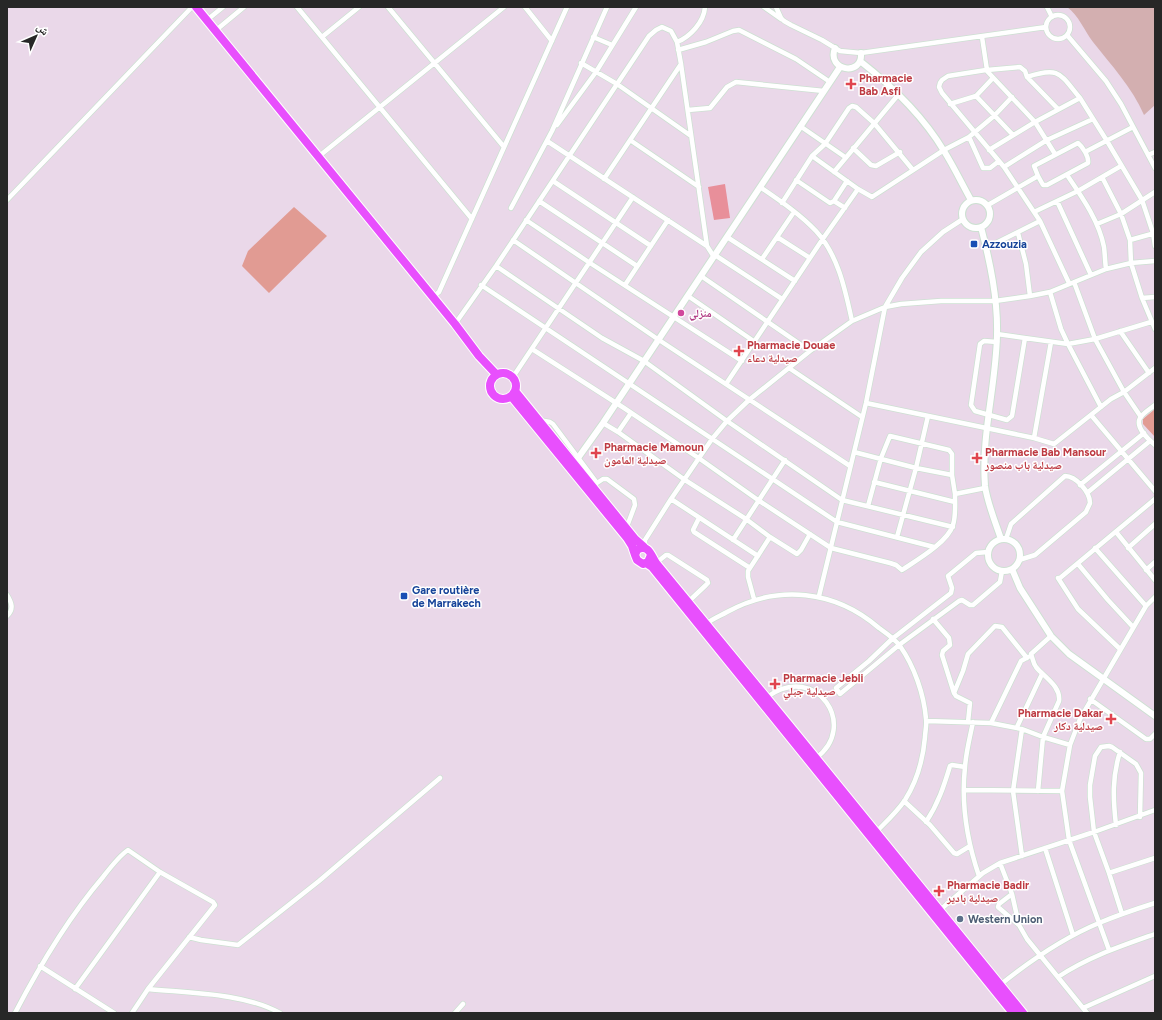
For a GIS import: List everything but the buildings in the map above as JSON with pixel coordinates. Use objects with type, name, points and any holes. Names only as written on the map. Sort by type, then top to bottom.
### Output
[{"type":"highway","points":[[196,7],[455,324],[494,376]]},
{"type":"highway","points":[[504,372],[513,377],[516,384],[513,393],[505,399],[495,396],[490,387],[494,376],[504,372]]},
{"type":"highway","points":[[513,393],[575,460],[626,529],[650,551],[656,563],[767,697],[1023,1013]]},
{"type":"highway","points":[[513,393],[632,546],[638,562],[646,563],[652,567],[662,579],[1013,1013]]},
{"type":"highway","points":[[635,555],[637,550],[644,547]]},
{"type":"highway","points":[[646,563],[650,560],[651,555]]},
{"type":"street","points":[[7,200],[192,7]]},
{"type":"street","points":[[207,20],[223,7]]},
{"type":"street","points":[[215,31],[244,7]]},
{"type":"street","points":[[297,7],[472,219]]},
{"type":"street","points":[[322,37],[359,7]]},
{"type":"street","points":[[388,7],[504,147]]},
{"type":"street","points":[[318,157],[504,7]]},
{"type":"street","points":[[525,7],[552,40]]},
{"type":"street","points":[[433,297],[438,292],[472,219],[567,7]]},
{"type":"street","points":[[512,208],[552,131],[607,7]]},
{"type":"street","points":[[552,131],[596,72],[636,7]]},
{"type":"street","points":[[677,42],[688,36],[693,30],[704,14],[705,7]]},
{"type":"street","points":[[764,7],[784,21],[844,52],[861,53],[1046,28]]},
{"type":"street","points":[[776,7],[778,13],[784,21]]},
{"type":"street","points":[[1047,7],[1052,17]]},
{"type":"street","points":[[1060,15],[1067,19],[1070,27],[1067,35],[1061,39],[1054,39],[1048,34],[1046,23],[1052,17],[1060,15]]},
{"type":"street","points":[[455,324],[481,285],[496,266],[652,32],[659,28],[667,28],[671,30],[677,42],[707,246]]},
{"type":"street","points":[[678,50],[739,30],[796,60],[830,82]]},
{"type":"street","points":[[1067,35],[1106,81],[1121,104],[1155,168]]},
{"type":"street","points":[[593,37],[612,46]]},
{"type":"street","points":[[982,37],[987,70],[1035,122],[1055,154]]},
{"type":"street","points":[[835,48],[834,60],[840,67],[849,69],[854,68],[860,61],[861,53]]},
{"type":"street","points":[[860,61],[874,72],[921,119],[944,150],[971,200]]},
{"type":"street","points":[[581,63],[617,84],[691,136]]},
{"type":"street","points":[[604,179],[681,64]]},
{"type":"street","points":[[626,529],[635,505],[635,501],[607,479],[603,479],[597,483],[575,460],[603,424],[840,67]]},
{"type":"street","points":[[1058,109],[1028,77],[1026,71],[1020,67],[948,76],[940,83],[940,90],[950,104],[1004,167],[1040,221],[1071,283],[1095,339],[1124,392],[1141,417]]},
{"type":"street","points":[[1028,77],[1043,72],[1056,72],[1062,76],[1080,98],[1108,141],[1121,166],[1142,200],[1154,233],[1155,246]]},
{"type":"street","points":[[950,104],[976,96],[993,78]]},
{"type":"street","points":[[688,110],[710,108],[727,87],[736,82],[824,91]]},
{"type":"street","points":[[834,172],[898,95]]},
{"type":"street","points":[[976,96],[1013,135]]},
{"type":"street","points":[[812,156],[858,189],[872,197],[944,150],[969,137],[994,116],[1012,97]]},
{"type":"street","points":[[990,150],[1035,122],[1080,98]]},
{"type":"street","points":[[782,203],[812,156],[825,144],[849,108],[852,106],[856,107],[874,123],[900,152],[913,170]]},
{"type":"street","points":[[1004,167],[1047,140],[1093,119]]},
{"type":"street","points":[[800,126],[845,157]]},
{"type":"street","points":[[1085,152],[1133,127]]},
{"type":"street","points":[[969,137],[984,168],[990,168],[999,161]]},
{"type":"street","points":[[630,140],[699,187]]},
{"type":"street","points":[[547,141],[707,246],[714,256],[782,299]]},
{"type":"street","points":[[1076,143],[1080,145],[1085,152],[1088,163],[1045,186],[1038,176],[1034,166],[1076,143]]},
{"type":"street","points":[[853,148],[870,165],[876,166],[900,152]]},
{"type":"street","points":[[1148,155],[1155,152]]},
{"type":"street","points":[[1034,212],[1078,191],[1121,166]]},
{"type":"street","points":[[1067,175],[1097,224],[1104,247],[1106,270]]},
{"type":"street","points":[[988,205],[1038,176]]},
{"type":"street","points":[[1102,177],[1120,214],[1130,240],[1131,263],[1142,298],[1155,329]]},
{"type":"street","points":[[796,180],[831,203],[847,181]]},
{"type":"street","points":[[552,181],[650,246]]},
{"type":"street","points":[[760,187],[794,212],[817,232],[832,254],[839,270],[852,321]]},
{"type":"street","points":[[726,384],[782,299],[858,189]]},
{"type":"street","points":[[1097,224],[1120,214],[1155,192]]},
{"type":"street","points":[[513,377],[633,198]]},
{"type":"street","points":[[834,200],[845,208]]},
{"type":"street","points":[[971,200],[980,200],[988,205],[991,213],[990,218],[985,225],[977,228],[968,226],[963,219],[962,210],[964,206],[971,200]]},
{"type":"street","points":[[539,201],[637,266]]},
{"type":"street","points":[[1058,201],[1091,275]]},
{"type":"street","points":[[762,260],[794,212]]},
{"type":"street","points":[[819,596],[866,403],[885,307],[902,278],[921,252],[943,232],[963,219]]},
{"type":"street","points":[[526,220],[742,361]]},
{"type":"street","points":[[625,285],[668,220]]},
{"type":"street","points":[[986,248],[1040,221]]},
{"type":"street","points":[[981,227],[995,301],[997,334],[986,428],[985,488],[1004,539]]},
{"type":"street","points":[[1018,232],[1026,264],[1030,296]]},
{"type":"street","points":[[1130,240],[1154,233]]},
{"type":"street","points":[[727,237],[795,281]]},
{"type":"street","points":[[777,237],[810,258]]},
{"type":"street","points":[[513,240],[659,340],[850,466]]},
{"type":"street","points":[[644,547],[645,540],[671,499],[700,459],[712,439],[727,421],[749,400],[810,351],[852,321],[885,307],[919,302],[995,301],[1030,296],[1050,292],[1091,275],[1131,263],[1155,261]]},
{"type":"street","points":[[496,266],[602,338],[644,361],[727,421],[842,500],[953,527]]},
{"type":"street","points":[[701,276],[810,351]]},
{"type":"street","points":[[481,285],[837,522],[934,547]]},
{"type":"street","points":[[1050,292],[1061,329],[1101,407]]},
{"type":"street","points":[[688,296],[755,342]]},
{"type":"street","points":[[1142,298],[1155,297]]},
{"type":"street","points":[[997,334],[1068,344],[1095,339],[1120,330],[1151,322]]},
{"type":"street","points":[[1120,330],[1149,373]]},
{"type":"street","points":[[997,342],[984,341],[980,344],[971,405],[975,411],[1007,420],[1012,416],[1025,338]]},
{"type":"street","points":[[1034,438],[1051,342]]},
{"type":"street","points":[[532,348],[831,548],[890,563],[896,565],[902,570],[934,547],[953,527],[955,494],[951,452],[944,448],[922,442],[890,436],[881,458],[868,506]]},
{"type":"street","points":[[789,368],[862,417]]},
{"type":"street","points":[[866,403],[1034,438],[1054,444],[1111,399],[1124,392],[1155,368]]},
{"type":"street","points":[[1155,405],[1139,419],[1139,425],[1150,441],[1155,445]]},
{"type":"street","points":[[618,432],[631,413]]},
{"type":"street","points":[[1091,415],[1155,491]]},
{"type":"street","points":[[897,537],[916,468],[928,416]]},
{"type":"street","points":[[603,424],[618,432],[685,480],[797,554],[810,534]]},
{"type":"street","points":[[1080,484],[1144,433]]},
{"type":"street","points":[[1088,493],[1150,441]]},
{"type":"street","points":[[854,452],[916,468],[952,475]]},
{"type":"street","points":[[733,540],[785,460]]},
{"type":"street","points":[[1004,539],[1010,524],[1065,476],[1069,476],[1074,479],[1088,493],[1090,504],[1086,512],[1035,555],[1019,560]]},
{"type":"street","points":[[874,482],[955,502]]},
{"type":"street","points":[[955,494],[985,488]]},
{"type":"street","points":[[671,499],[758,556]]},
{"type":"street","points":[[1120,649],[1078,609],[1058,578],[1078,564],[1095,548],[1155,499]]},
{"type":"street","points":[[699,518],[693,530],[694,532],[750,568]]},
{"type":"street","points":[[1128,548],[1155,524]]},
{"type":"street","points":[[1116,532],[1155,580]]},
{"type":"street","points":[[754,599],[748,577],[750,568],[770,537]]},
{"type":"street","points":[[1004,539],[1015,543],[1018,546],[1020,556],[1018,564],[1012,569],[1002,571],[993,566],[988,557],[988,552],[993,543],[1004,539]]},
{"type":"street","points":[[1095,548],[1146,606]]},
{"type":"street","points":[[988,552],[978,552],[971,556],[948,576],[952,591],[892,639],[836,688],[840,694],[899,645],[960,600],[973,605],[1000,582],[1002,571]]},
{"type":"street","points":[[656,563],[668,554],[707,580],[708,583],[688,602]]},
{"type":"street","points":[[1146,570],[1155,562]]},
{"type":"street","points":[[1078,564],[1133,627]]},
{"type":"street","points":[[1012,569],[1020,588],[1050,636],[1068,654],[1155,716]]},
{"type":"street","points":[[706,624],[735,607],[754,599],[791,594],[819,596],[846,606],[872,621],[899,645],[919,684],[927,720],[923,755],[914,784],[904,801],[876,832]]},
{"type":"street","points":[[7,595],[12,608],[11,612],[7,616]]},
{"type":"street","points":[[1109,950],[1069,840],[1062,791],[1070,745],[1080,719],[1133,627],[1146,606],[1155,597]]},
{"type":"street","points":[[933,620],[950,638],[950,644],[943,651],[942,655],[954,693],[956,696],[970,704],[970,722],[965,767],[965,811],[970,846],[979,876]]},
{"type":"street","points":[[954,693],[968,654],[995,626],[1002,627],[1027,658]]},
{"type":"street","points":[[991,723],[1022,661],[1050,636]]},
{"type":"street","points":[[1031,654],[1034,665],[1056,688],[1059,698],[1043,737],[1038,791]]},
{"type":"street","points":[[1017,727],[1042,674]]},
{"type":"street","points":[[767,697],[781,689],[799,686],[811,690],[825,701],[831,712],[834,730],[827,748],[816,758]]},
{"type":"street","points":[[1090,700],[1146,739],[1151,739],[1155,734]]},
{"type":"street","points":[[927,720],[991,723],[1017,727],[1070,745]]},
{"type":"street","points":[[1022,729],[1013,791],[1022,856]]},
{"type":"street","points":[[1122,914],[1094,832],[1090,790],[1095,756],[1099,749],[1106,746],[1112,747],[1136,764],[1141,770],[1140,817]]},
{"type":"street","points":[[1116,825],[1113,788],[1120,752]]},
{"type":"street","points":[[926,822],[939,800],[950,766],[965,767]]},
{"type":"street","points":[[189,937],[238,945],[318,881],[440,778]]},
{"type":"street","points":[[964,790],[1062,791]]},
{"type":"street","points":[[904,801],[926,822],[954,853],[957,854],[970,846]]},
{"type":"street","points":[[940,910],[979,876],[1000,863],[1140,817],[1155,810]]},
{"type":"street","points":[[1045,848],[1074,935]]},
{"type":"street","points":[[15,1013],[40,966],[55,942],[96,884],[127,851],[131,851],[160,872],[214,904],[214,906],[148,989],[132,1013]]},
{"type":"street","points":[[1109,873],[1155,858]]},
{"type":"street","points":[[1000,863],[1012,894],[1019,925],[1026,939],[1087,1013]]},
{"type":"street","points":[[75,989],[160,872]]},
{"type":"street","points":[[1012,894],[999,904],[998,907],[1019,925]]},
{"type":"street","points":[[1000,986],[1039,955],[1074,935],[1099,923],[1155,903]]},
{"type":"street","points":[[1058,977],[1074,966],[1109,950],[1155,934]]},
{"type":"street","points":[[40,966],[114,1013]]},
{"type":"street","points":[[1083,1008],[1155,976]]},
{"type":"street","points":[[148,989],[219,995],[273,1009],[280,1013]]},
{"type":"street","points":[[455,1013],[463,1004]]},
{"type":"shaded area","points":[[1067,7],[1155,7],[1155,105],[1144,115],[1134,95],[1093,42],[1075,15]]},
{"type":"shaded area","points":[[725,184],[730,218],[714,220],[708,187]]},
{"type":"shaded area","points":[[294,207],[327,236],[269,293],[242,266],[248,251]]},
{"type":"shaded area","points":[[1155,409],[1155,437],[1143,424],[1143,419]]},
{"type":"place","name":"Pharmacie Bab Asfi","points":[[851,84]]},
{"type":"place","name":"Azzouzia","points":[[974,244]]},
{"type":"place","name":"منزلي","points":[[681,313]]},
{"type":"place","name":"Pharmacie Douae صيدلية دعاء","points":[[739,351]]},
{"type":"place","name":"Pharmacie Mamoun صيدلية المامون","points":[[596,453]]},
{"type":"place","name":"Pharmacie Bab Mansour صيدلية باب منصور","points":[[977,458]]},
{"type":"place","name":"Gare routière de Marrakech","points":[[404,596]]},
{"type":"place","name":"Pharmacie Jebli صيدلية جبلي","points":[[775,684]]},
{"type":"place","name":"Pharmacie Dakar صيدلية دكار","points":[[1111,719]]},
{"type":"place","name":"Pharmacie Badir صيدلية بادير","points":[[939,891]]},
{"type":"place","name":"Western Union","points":[[960,919]]}]
